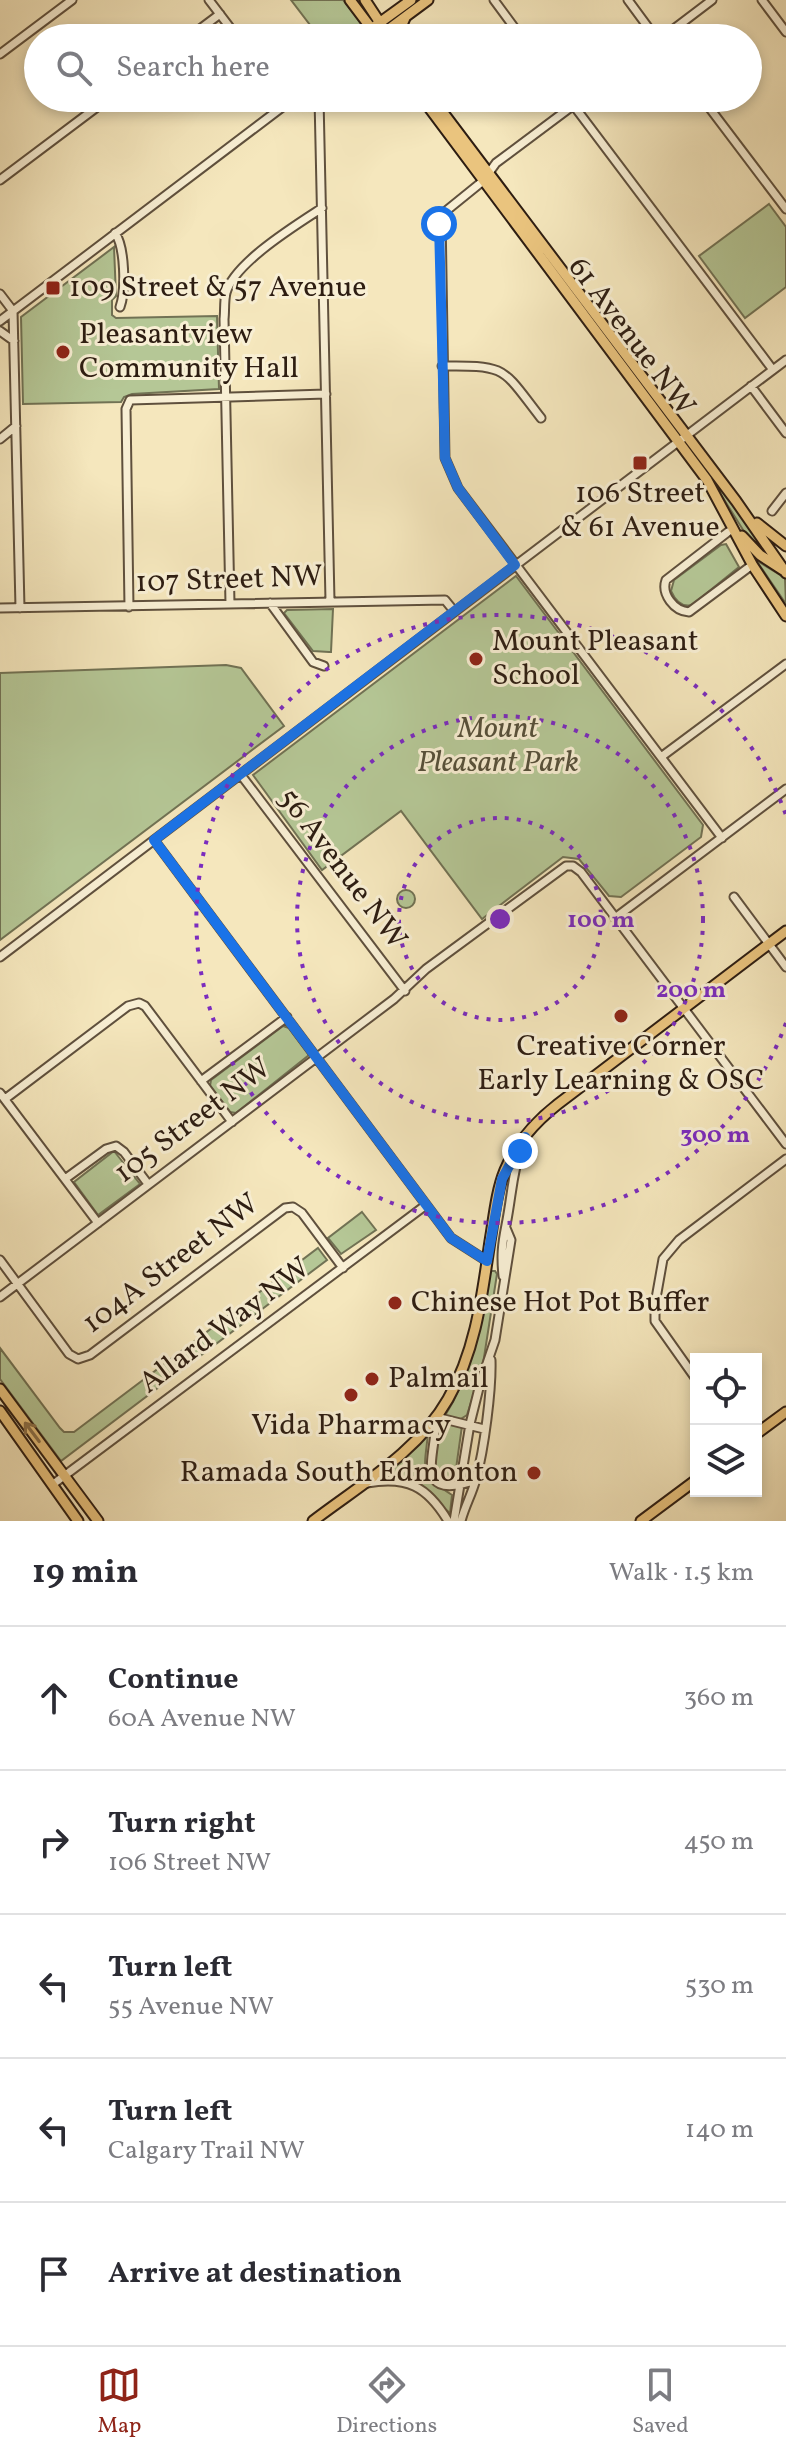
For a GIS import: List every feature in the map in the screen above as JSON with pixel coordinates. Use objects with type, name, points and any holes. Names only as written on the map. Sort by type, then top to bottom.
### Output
[{"type":"main road","points":[[350,0],[371,24]]},
{"type":"main road","points":[[365,0],[376,24]]},
{"type":"main road","points":[[389,24],[411,0]]},
{"type":"main road","points":[[395,24],[428,0]]},
{"type":"main road","points":[[402,24],[406,17]]},
{"type":"main road","name":"61 Avenue NW","points":[[433,112],[486,177],[682,438],[736,501],[786,571]]},
{"type":"main road","name":"61 Avenue NW","points":[[442,112],[486,177]]},
{"type":"main road","name":"61 Avenue NW","points":[[682,438],[753,566],[786,616]]},
{"type":"main road","points":[[714,492],[748,544],[786,571]]},
{"type":"main road","points":[[736,501],[786,546]]},
{"type":"main road","points":[[313,1521],[407,1448],[436,1417],[456,1384],[471,1347],[502,1179],[527,1134],[550,1110],[786,931]]},
{"type":"main road","points":[[0,1389],[98,1521]]},
{"type":"main road","points":[[0,1411],[78,1521]]},
{"type":"main road","points":[[762,1430],[786,1412]]},
{"type":"main road","points":[[641,1521],[690,1484]]},
{"type":"street","points":[[40,24],[72,0]]},
{"type":"street","points":[[209,0],[228,24]]},
{"type":"street","points":[[494,0],[512,24]]},
{"type":"street","points":[[628,0],[648,24]]},
{"type":"street","points":[[679,24],[712,0]]},
{"type":"street","points":[[762,0],[786,32]]},
{"type":"street","points":[[207,24],[220,14]]},
{"type":"street","points":[[0,54],[24,36]]},
{"type":"street","points":[[0,180],[90,112]]},
{"type":"street","points":[[0,321],[273,112]]},
{"type":"street","points":[[318,112],[330,601]]},
{"type":"street","points":[[558,112],[492,166],[486,177],[445,210],[440,218],[444,449],[448,468],[458,488],[515,565],[722,838]]},
{"type":"street","points":[[578,112],[773,370]]},
{"type":"street","points":[[713,112],[786,209]]},
{"type":"street","points":[[230,604],[226,294],[230,284],[248,263],[322,208]]},
{"type":"street","points":[[115,233],[122,245],[123,296],[120,307]]},
{"type":"street","points":[[0,294],[13,311],[20,608]]},
{"type":"street","points":[[0,331],[14,341]]},
{"type":"street","points":[[0,957],[786,360]]},
{"type":"street","points":[[442,366],[481,365],[496,368],[509,377],[541,418]]},
{"type":"street","points":[[751,386],[786,433]]},
{"type":"street","points":[[129,607],[128,404],[137,398],[326,394]]},
{"type":"street","points":[[0,439],[16,426]]},
{"type":"street","points":[[772,511],[786,493]]},
{"type":"street","points":[[728,532],[668,577],[664,586],[666,594],[677,609],[689,612],[748,568]]},
{"type":"street","name":"107 Street NW","points":[[0,608],[445,600],[454,611]]},
{"type":"street","points":[[270,603],[313,662],[324,666]]},
{"type":"street","points":[[661,757],[786,664]]},
{"type":"street","name":"56 Avenue NW","points":[[241,775],[405,991]]},
{"type":"street","points":[[786,789],[615,918],[786,1144]]},
{"type":"street","points":[[154,840],[453,1241],[487,1261]]},
{"type":"street","name":"105 Street NW","points":[[0,1297],[405,991],[426,969],[566,866],[573,866],[581,872],[615,918]]},
{"type":"street","points":[[734,897],[786,967]]},
{"type":"street","points":[[98,1223],[2,1096],[135,1002],[145,1006],[232,1122]]},
{"type":"street","points":[[201,1081],[287,1017]]},
{"type":"street","points":[[454,1521],[470,1424],[490,1354],[511,1240],[506,1228],[513,1174],[527,1134]]},
{"type":"street","points":[[65,1179],[113,1146],[124,1152],[148,1184]]},
{"type":"street","points":[[690,1371],[657,1327],[654,1310],[660,1270],[666,1254],[679,1240],[786,1159]]},
{"type":"street","name":"Allard Way NW","points":[[52,1485],[426,1205]]},
{"type":"street","name":"104A Street NW","points":[[18,1283],[69,1354],[78,1359],[90,1355],[282,1210],[293,1207],[302,1213],[343,1268]]},
{"type":"street","points":[[0,1260],[18,1283]]},
{"type":"street","points":[[461,1521],[476,1480],[491,1379],[490,1354]]},
{"type":"street","points":[[0,1411],[10,1402]]},
{"type":"street","points":[[476,1480],[458,1487],[443,1486],[432,1473],[436,1417],[484,1429]]},
{"type":"street","points":[[363,1483],[392,1480],[414,1485],[433,1500],[448,1521]]},
{"type":"green space","points":[[291,0],[343,0],[362,24],[309,24]]},
{"type":"green space","points":[[769,204],[786,227],[786,287],[745,318],[699,256]]},
{"type":"green space","points":[[114,247],[116,296],[112,300],[112,315],[116,318],[217,316],[219,389],[132,394],[121,402],[23,404],[21,317]]},
{"type":"green space","points":[[693,450],[750,525],[771,560],[750,541]]},
{"type":"green space","points":[[726,544],[739,567],[692,605],[679,602],[671,591],[674,580]]},
{"type":"green space","points":[[756,560],[785,578],[786,604]]},
{"type":"green space","name":"Mount Pleasant Park","points":[[516,576],[703,825],[701,837],[621,897],[609,896],[579,859],[563,857],[482,919],[401,811],[322,870],[253,775]]},
{"type":"green space","points":[[333,609],[331,652],[313,651],[284,613],[287,610]]},
{"type":"green space","points":[[226,665],[241,668],[284,726],[0,940],[0,673]]},
{"type":"green space","points":[[402,890],[410,890],[415,899],[413,906],[402,908],[397,903],[397,895]]},
{"type":"green space","points":[[283,1026],[289,1028],[309,1055],[236,1113],[230,1112],[210,1086],[211,1080]]},
{"type":"green space","points":[[114,1151],[140,1184],[98,1215],[74,1182]]},
{"type":"green space","points":[[362,1212],[376,1230],[341,1254],[328,1238]]},
{"type":"green space","points":[[318,1248],[327,1260],[61,1461],[0,1379],[0,1348],[60,1428],[64,1432],[74,1432]]},
{"type":"green space","points":[[488,1271],[497,1274],[483,1364],[467,1415],[459,1420],[446,1418],[469,1363]]},
{"type":"green space","points":[[446,1423],[462,1426],[455,1476],[446,1483],[437,1475],[434,1460],[435,1442]]},
{"type":"green space","points":[[428,1434],[426,1470],[434,1482],[452,1495],[450,1513],[421,1486],[381,1475]]},
{"type":"place","name":"109 Street & 57 Avenue","points":[[53,288]]},
{"type":"place","name":"Pleasantview Community Hall","points":[[63,352]]},
{"type":"place","name":"106 Street & 61 Avenue","points":[[640,463]]},
{"type":"place","name":"Mount Pleasant School","points":[[476,659]]},
{"type":"place","name":"Creative Corner Early Learning & OSC","points":[[621,1016]]},
{"type":"place","name":"Chinese Hot Pot Buffer","points":[[395,1303]]},
{"type":"place","name":"Palmail","points":[[372,1379]]},
{"type":"place","name":"Vida Pharmacy","points":[[351,1395]]},
{"type":"place","name":"Ramada South Edmonton","points":[[534,1473]]},
{"type":"route","points":[[439,224],[445,458],[458,488],[515,565],[154,840],[451,1238],[487,1261],[502,1179],[525,1137],[520,1151]]}]
